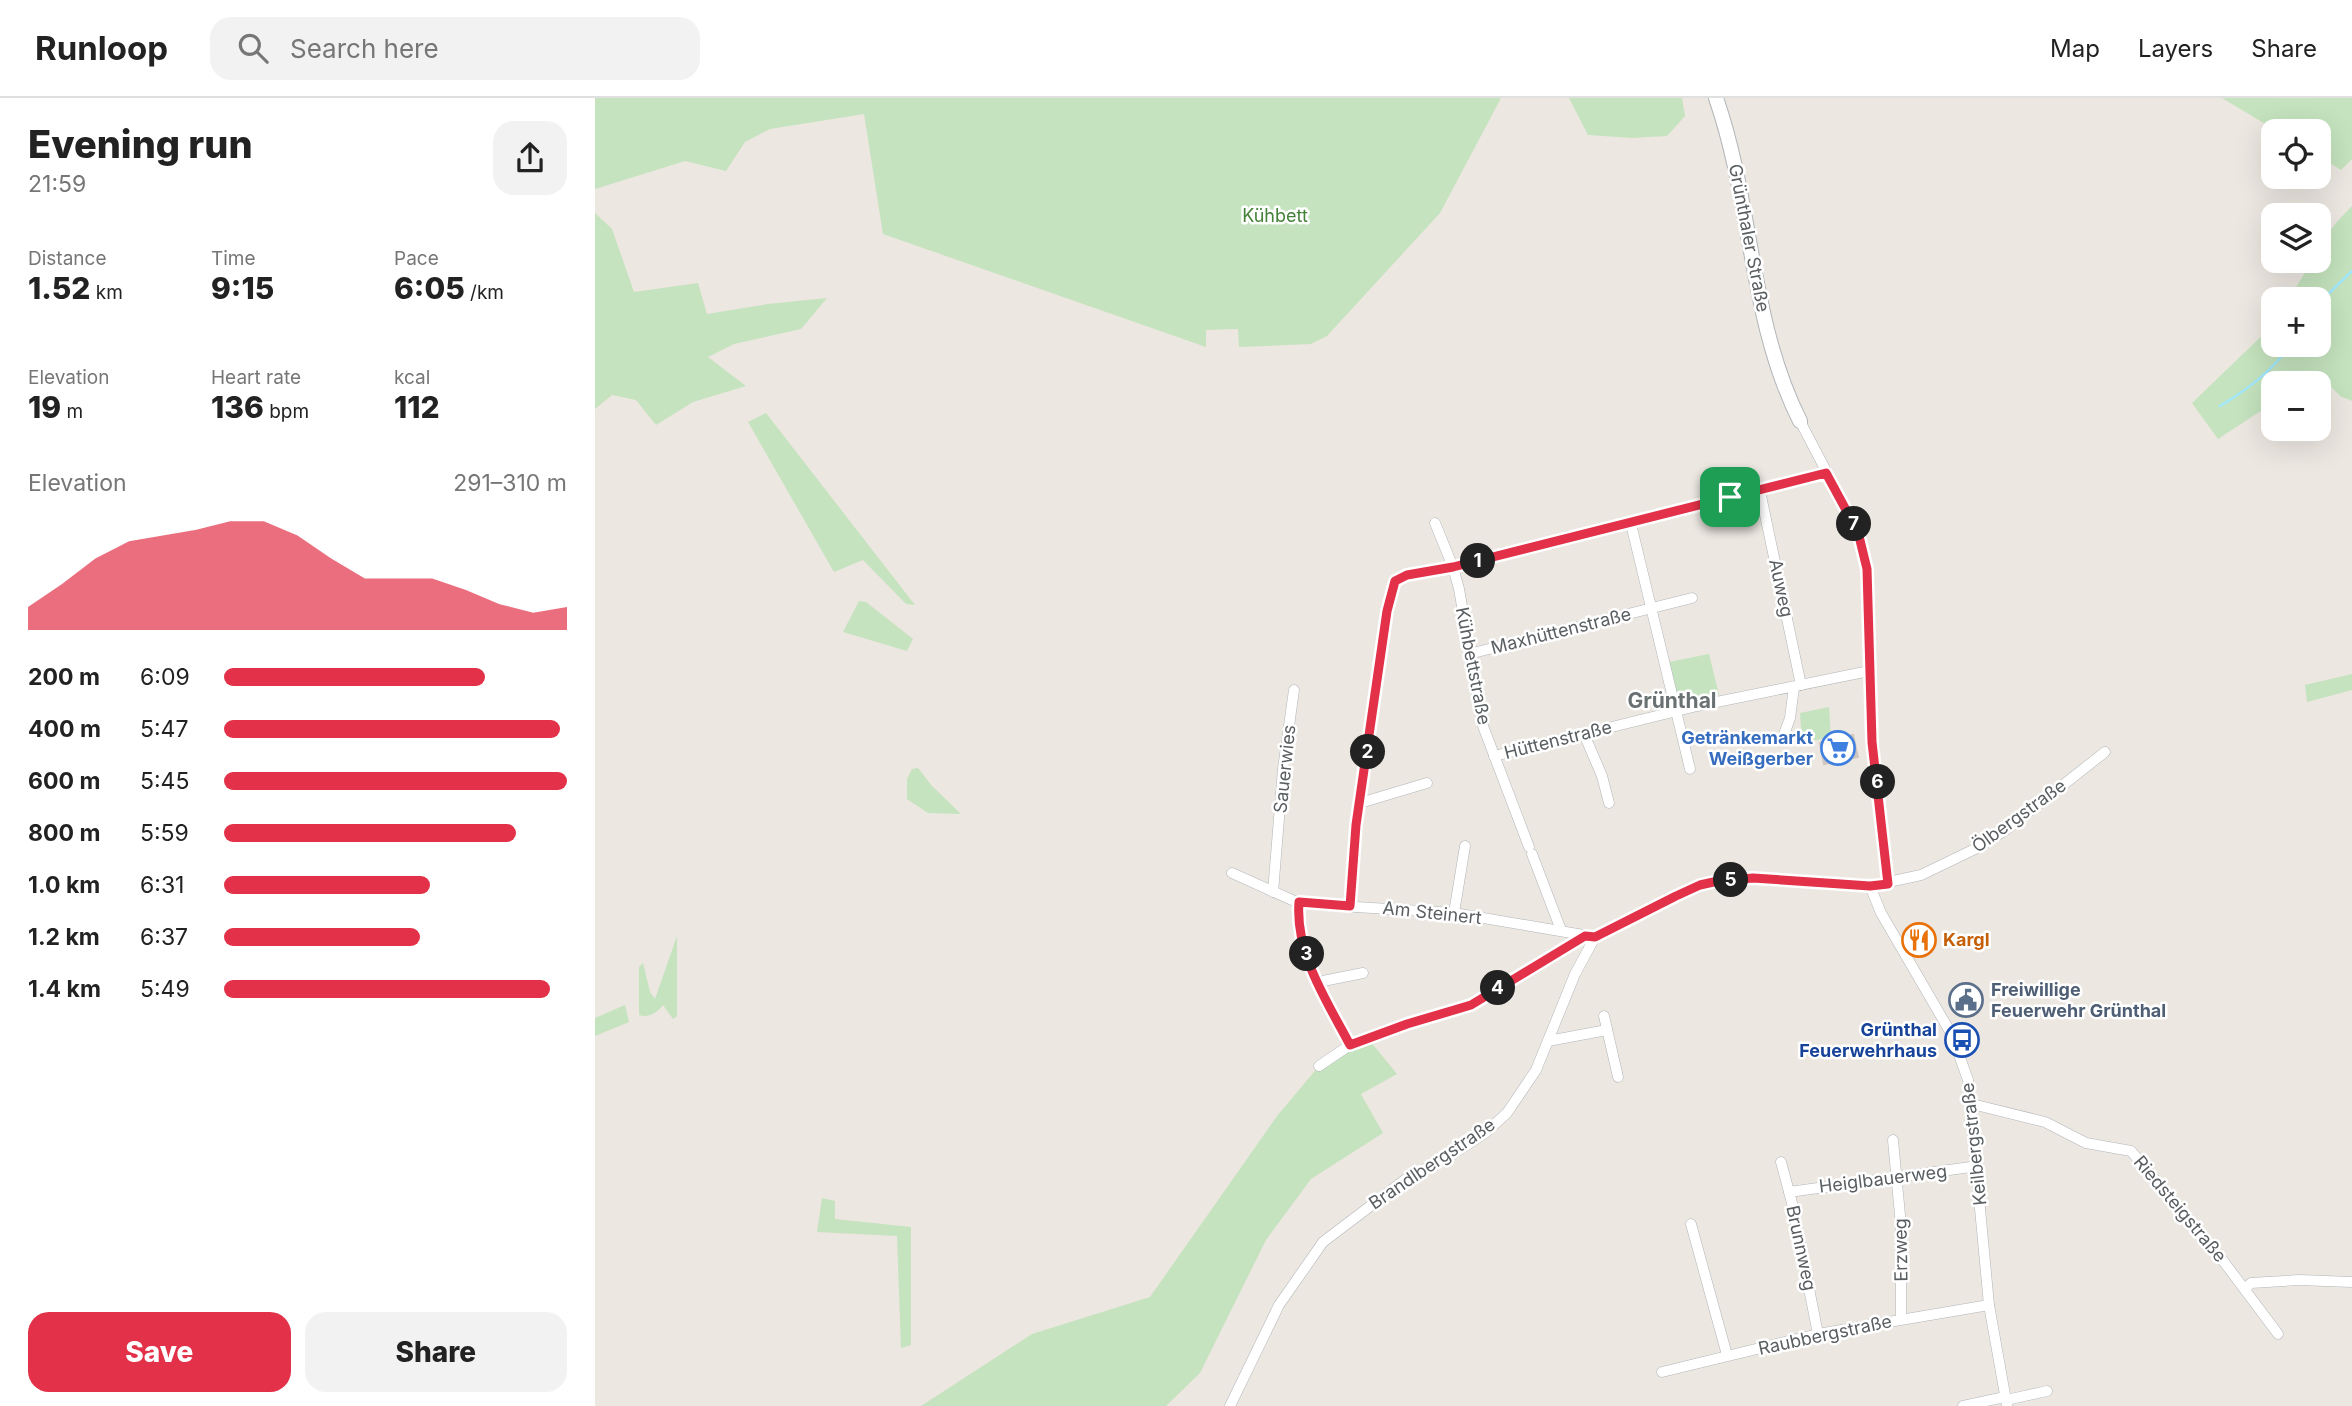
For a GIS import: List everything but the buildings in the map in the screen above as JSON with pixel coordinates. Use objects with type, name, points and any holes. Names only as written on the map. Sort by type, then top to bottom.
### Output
[{"type":"street","name":"Grünthaler Straße","points":[[1716,98],[1733,150],[1762,308],[1781,378],[1800,421]]},
{"type":"street","points":[[1319,1066],[1350,1045],[1471,1005],[1590,936],[1688,890],[1718,881],[1753,878],[1870,886],[1888,884],[1872,742],[1868,584],[1863,550],[1858,532],[1800,421]]},
{"type":"street","points":[[1350,906],[1360,803],[1387,611],[1395,581],[1407,575],[1453,567],[1631,524],[1826,473]]},
{"type":"street","name":"Auweg","points":[[1760,491],[1798,686]]},
{"type":"street","name":"Kühbettstraße","points":[[1435,523],[1453,567],[1483,726],[1561,930]]},
{"type":"street","name":"Maxhüttenstraße","points":[[1631,524],[1691,769]]},
{"type":"street","name":"Maxhüttenstraße","points":[[1469,654],[1692,598]]},
{"type":"street","name":"Hüttenstraße","points":[[1494,756],[1678,711],[1869,671]]},
{"type":"street","points":[[1783,737],[1798,686]]},
{"type":"street","name":"Sauerwies","points":[[1273,892],[1283,769],[1294,690]]},
{"type":"street","points":[[1584,734],[1602,776],[1609,803]]},
{"type":"street","name":"Ölbergstraße","points":[[1888,884],[1921,875],[1977,848],[2007,829],[2105,752]]},
{"type":"street","points":[[1360,803],[1427,783]]},
{"type":"street","points":[[1454,913],[1465,846]]},
{"type":"street","name":"Am Steinert","points":[[1232,873],[1299,902],[1454,913],[1590,936]]},
{"type":"street","name":"Keilbergstraße","points":[[1870,886],[1881,913],[1952,1035],[1968,1080],[1989,1305],[2006,1401]]},
{"type":"street","points":[[1299,902],[1301,938],[1329,1009],[1350,1045]]},
{"type":"street","name":"Brandlbergstraße","points":[[1230,1406],[1279,1305],[1323,1242],[1406,1179],[1453,1154],[1500,1120],[1536,1070],[1590,936]]},
{"type":"street","points":[[1318,982],[1363,973]]},
{"type":"street","points":[[1604,1016],[1618,1077]]},
{"type":"street","points":[[1548,1041],[1607,1030]]},
{"type":"street","name":"Riedsteigstraße","points":[[1972,1104],[2045,1122],[2086,1143],[2131,1151],[2245,1289],[2278,1334]]},
{"type":"street","name":"Erzweg","points":[[1893,1140],[1898,1176],[1902,1319]]},
{"type":"street","name":"Brunnweg","points":[[1781,1163],[1818,1334]]},
{"type":"street","name":"Heiglbauerweg","points":[[1789,1192],[1978,1166]]},
{"type":"street","points":[[1691,1224],[1727,1355]]},
{"type":"street","points":[[2245,1289],[2251,1283],[2265,1282],[2352,1282]]},
{"type":"street","name":"Raubbergstraße","points":[[1662,1373],[1818,1334],[1989,1305]]},
{"type":"street","points":[[1963,1406],[2006,1401],[2047,1391]]},
{"type":"green space","name":"Kühbett","points":[[595,98],[1501,98],[1440,213],[1327,336],[1311,344],[1239,347],[1238,329],[1206,330],[1206,347],[883,234],[864,114],[770,129],[745,142],[726,171],[685,161],[595,189]]},
{"type":"green space","points":[[1569,98],[1682,98],[1685,116],[1667,136],[1632,138],[1588,135]]},
{"type":"green space","points":[[2222,98],[2352,98],[2352,159],[2341,170],[2331,164],[2331,119],[2261,119],[2261,121]]},
{"type":"green space","points":[[2352,206],[2352,401],[2340,396],[2331,387],[2331,371],[2261,371],[2261,411],[2218,439],[2192,403],[2261,337],[2261,357],[2331,357],[2331,287],[2296,287],[2305,273],[2331,273],[2331,230]]},
{"type":"green space","points":[[595,213],[612,229],[634,292],[698,283],[707,314],[827,298],[801,329],[734,344],[708,357],[746,386],[693,402],[656,425],[636,400],[612,395],[595,409]]},
{"type":"green space","points":[[766,413],[915,605],[906,604],[863,560],[834,572],[748,422]]},
{"type":"green space","points":[[859,601],[866,602],[913,639],[907,651],[843,632]]},
{"type":"green space","points":[[1709,654],[1719,695],[1682,701],[1678,698],[1669,662]]},
{"type":"green space","points":[[2352,674],[2352,690],[2307,702],[2305,685]]},
{"type":"green space","points":[[1829,707],[1831,737],[1802,743],[1800,713]]},
{"type":"green space","points":[[918,768],[961,814],[928,813],[907,799],[907,779],[912,769]]},
{"type":"green space","points":[[677,936],[677,1016],[673,1019],[663,1005],[653,1014],[639,1015],[639,967],[643,963],[650,992],[655,999]]},
{"type":"green space","points":[[625,1005],[629,1022],[595,1036],[595,1018]]},
{"type":"green space","points":[[1370,1041],[1397,1074],[1361,1094],[1383,1133],[1311,1179],[1266,1240],[1200,1373],[1166,1406],[921,1406],[1032,1334],[1150,1297],[1277,1116],[1319,1066],[1350,1045]]},
{"type":"green space","points":[[822,1198],[835,1201],[835,1219],[911,1227],[911,1345],[901,1348],[897,1236],[817,1232]]},
{"type":"waterway","points":[[2331,291],[2352,271]]},
{"type":"waterway","points":[[2220,406],[2259,379],[2281,357]]},
{"type":"place","name":"Getränkemarkt Weißgerber","points":[[1838,748]]},
{"type":"place","name":"Kargl","points":[[1919,940]]},
{"type":"place","name":"Freiwillige Feuerwehr Grünthal","points":[[1966,1000]]},
{"type":"place","name":"Grünthal Feuerwehrhaus","points":[[1962,1040]]},
{"type":"district","name":"Grünthal","points":[[1672,701]]},
{"type":"route","points":[[1826,473],[1858,532],[1867,569],[1872,742],[1888,884],[1870,886],[1753,878],[1700,885],[1595,937],[1585,936],[1471,1005],[1350,1045],[1329,1009],[1305,951],[1299,926],[1299,902],[1350,906],[1356,825],[1387,611],[1395,581],[1407,575],[1453,567],[1730,497],[1826,473]]}]
